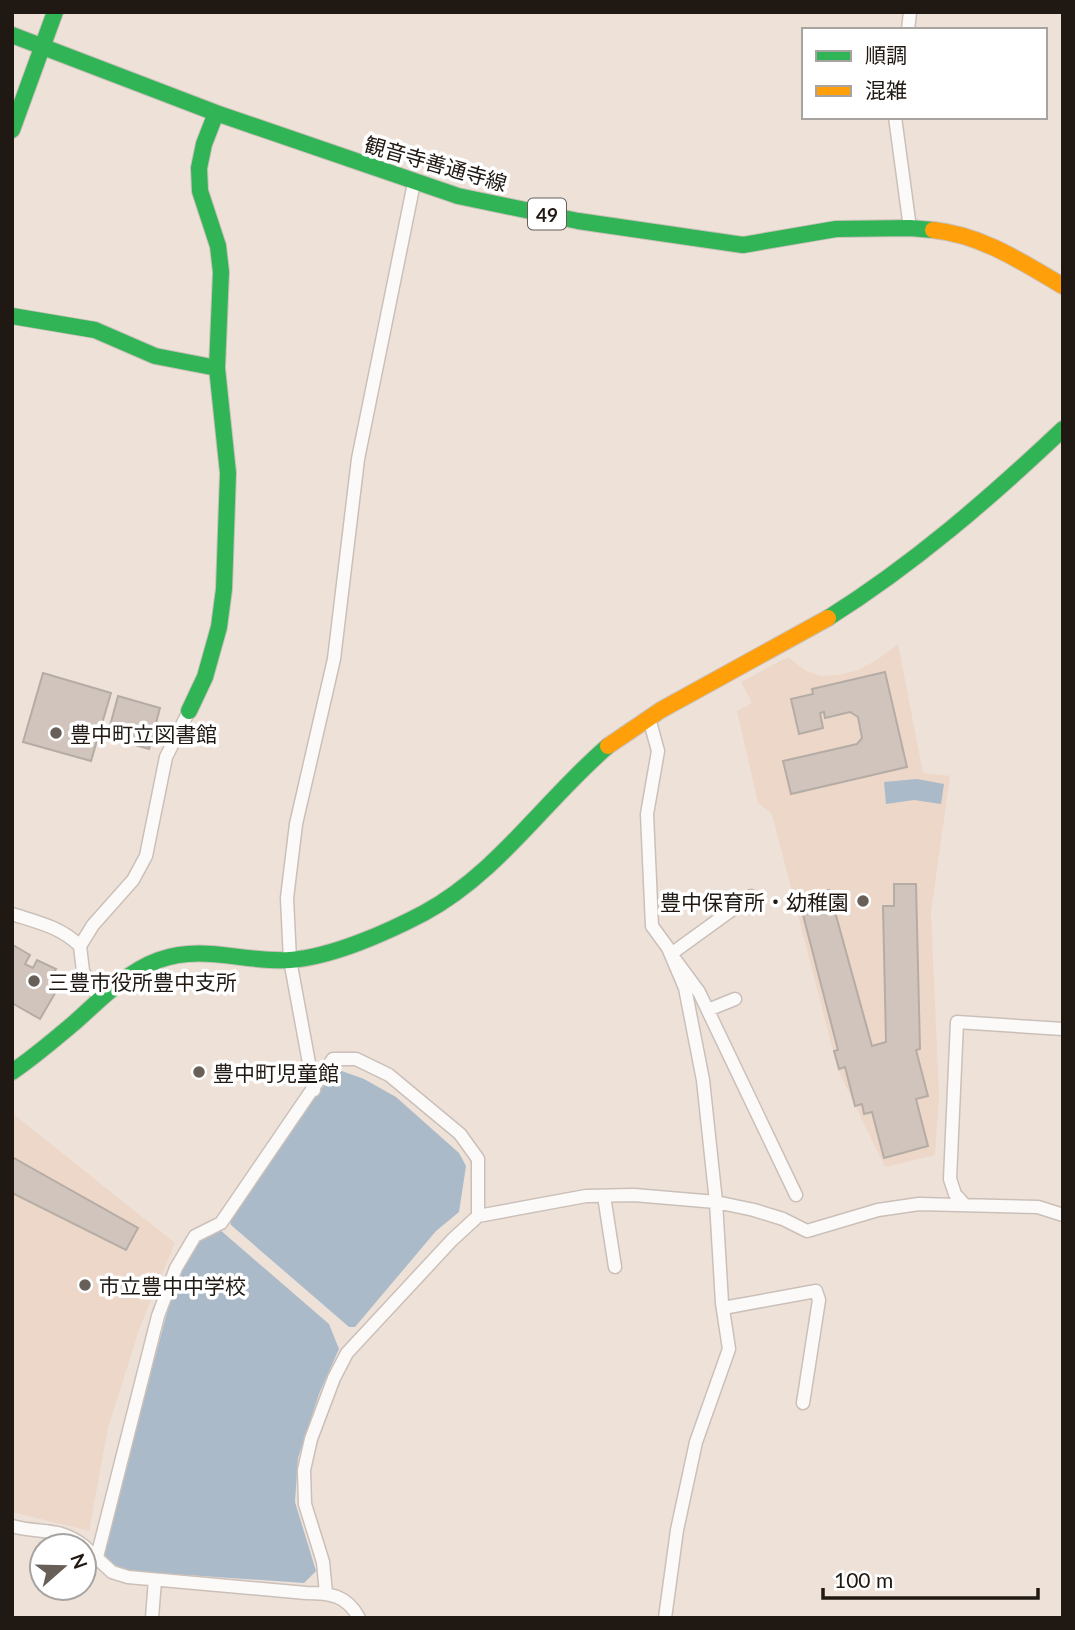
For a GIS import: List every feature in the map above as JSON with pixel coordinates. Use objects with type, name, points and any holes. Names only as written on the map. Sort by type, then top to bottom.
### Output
[{"type":"street","points":[[12,130],[55,12]]},
{"type":"street","name":"観音寺善通寺線","points":[[12,35],[216,113],[458,196],[578,221],[743,245],[835,229],[910,228],[951,232],[993,246],[1063,286]]},
{"type":"street","points":[[80,946],[93,925],[133,880],[146,856],[166,757],[205,677],[219,627],[224,589],[228,473],[216,368],[221,272],[218,246],[200,191],[199,168],[204,144],[216,113]]},
{"type":"street","points":[[895,119],[910,228]]},
{"type":"street","points":[[314,1090],[290,960],[287,898],[296,824],[334,659],[358,459],[414,183]]},
{"type":"street","points":[[12,316],[95,330],[155,356],[216,368]]},
{"type":"street","points":[[12,1072],[41,1052],[135,971],[159,959],[205,951],[290,960],[340,947],[424,912],[455,894],[488,866],[601,753],[649,718],[819,624],[884,583],[1011,479],[1063,429]]},
{"type":"street","points":[[649,718],[658,751],[647,814],[652,926],[699,992],[796,1195]]},
{"type":"street","points":[[671,954],[751,895]]},
{"type":"street","points":[[12,914],[68,934],[80,946],[83,971],[100,1000]]},
{"type":"street","points":[[665,1618],[677,1530],[695,1442],[729,1349],[703,1080],[685,988],[671,954]]},
{"type":"street","points":[[708,1010],[734,999]]},
{"type":"street","points":[[964,1204],[950,1179],[957,1022],[1063,1029]]},
{"type":"street","points":[[98,1553],[158,1316],[176,1268],[195,1236],[221,1223],[333,1059],[356,1059],[389,1075],[460,1134],[478,1158],[478,1216]]},
{"type":"street","points":[[326,1593],[323,1562],[305,1504],[304,1470],[311,1439],[334,1378],[347,1353],[452,1240],[478,1216],[586,1196],[634,1195],[716,1202],[783,1219],[807,1231],[878,1210],[919,1203],[1038,1207],[1063,1215]]},
{"type":"street","points":[[604,1196],[615,1267]]},
{"type":"street","points":[[723,1308],[816,1291],[819,1300],[803,1403]]},
{"type":"street","points":[[12,1526],[29,1531],[58,1532]]},
{"type":"street","points":[[98,1558],[112,1572],[128,1577],[326,1593],[339,1596],[352,1606],[359,1618]]},
{"type":"street","points":[[152,1618],[155,1580]]},
{"type":"shaded area","name":"豊中保育所・幼稚園","points":[[898,644],[923,773],[950,776],[931,912],[939,1096],[935,1155],[885,1167],[838,1070],[772,814],[758,803],[737,711],[752,703],[741,682],[788,657],[806,671],[820,676],[838,675],[858,670]]},
{"type":"shaded area","name":"市立豊中中学校","points":[[12,1113],[175,1243],[140,1327],[108,1428],[89,1531],[12,1512]]},
{"type":"water","points":[[917,779],[944,784],[941,804],[914,800],[886,804],[884,782]]},
{"type":"water","points":[[336,1069],[364,1079],[396,1097],[459,1153],[466,1166],[459,1212],[436,1231],[355,1327],[349,1327],[231,1225],[229,1217]]},
{"type":"water","points":[[219,1229],[329,1324],[339,1349],[319,1394],[298,1458],[295,1502],[316,1571],[304,1583],[128,1571],[113,1564],[103,1554],[169,1305],[186,1261],[200,1240]]},
{"type":"building","points":[[885,672],[907,767],[791,794],[783,761],[857,744],[862,738],[858,717],[850,712],[825,718],[824,712],[820,713],[823,728],[799,734],[791,699],[813,694],[812,689]]},
{"type":"building","points":[[43,673],[111,693],[91,761],[23,742]]},
{"type":"building","points":[[118,696],[160,708],[149,749],[107,737]]},
{"type":"building","points":[[894,884],[916,884],[920,1049],[916,1050],[928,1096],[916,1099],[928,1146],[884,1158],[872,1112],[864,1114],[862,1104],[855,1106],[845,1067],[839,1069],[834,1051],[838,1050],[802,911],[801,898],[829,890],[872,1046],[886,1042],[883,906],[894,906]]},
{"type":"building","name":"三豊市役所豊中支所","points":[[13,945],[30,955],[25,964],[33,968],[37,960],[56,969],[51,978],[61,983],[40,1019],[12,1003]]},
{"type":"building","points":[[12,1157],[138,1228],[126,1250],[12,1193]]},
{"type":"traffic: fast","points":[[12,130],[55,12]]},
{"type":"traffic: fast","points":[[12,35],[216,113],[458,196],[578,221],[743,245],[836,229],[933,230]]},
{"type":"traffic: fast","points":[[189,711],[205,677],[219,627],[224,589],[228,473],[217,368],[221,272],[218,246],[200,191],[199,168],[204,144],[216,113]]},
{"type":"traffic: fast","points":[[12,316],[95,330],[155,356],[217,368]]},
{"type":"traffic: fast","points":[[828,618],[921,553],[1008,480],[1063,429]]},
{"type":"traffic: fast","points":[[12,1072],[124,979],[159,960],[192,954],[273,960],[306,958],[359,942],[424,913],[475,878],[608,746]]},
{"type":"traffic: slow","points":[[933,230],[968,237],[985,244],[1063,286]]},
{"type":"traffic: slow","points":[[608,746],[661,710],[828,618]]},
{"type":"place","name":"豊中町立図書館","points":[[56,733]]},
{"type":"place","name":"豊中保育所・幼稚園","points":[[863,901]]},
{"type":"place","name":"三豊市役所豊中支所","points":[[34,981]]},
{"type":"place","name":"豊中町児童館","points":[[199,1072]]},
{"type":"place","name":"市立豊中中学校","points":[[85,1285]]}]
